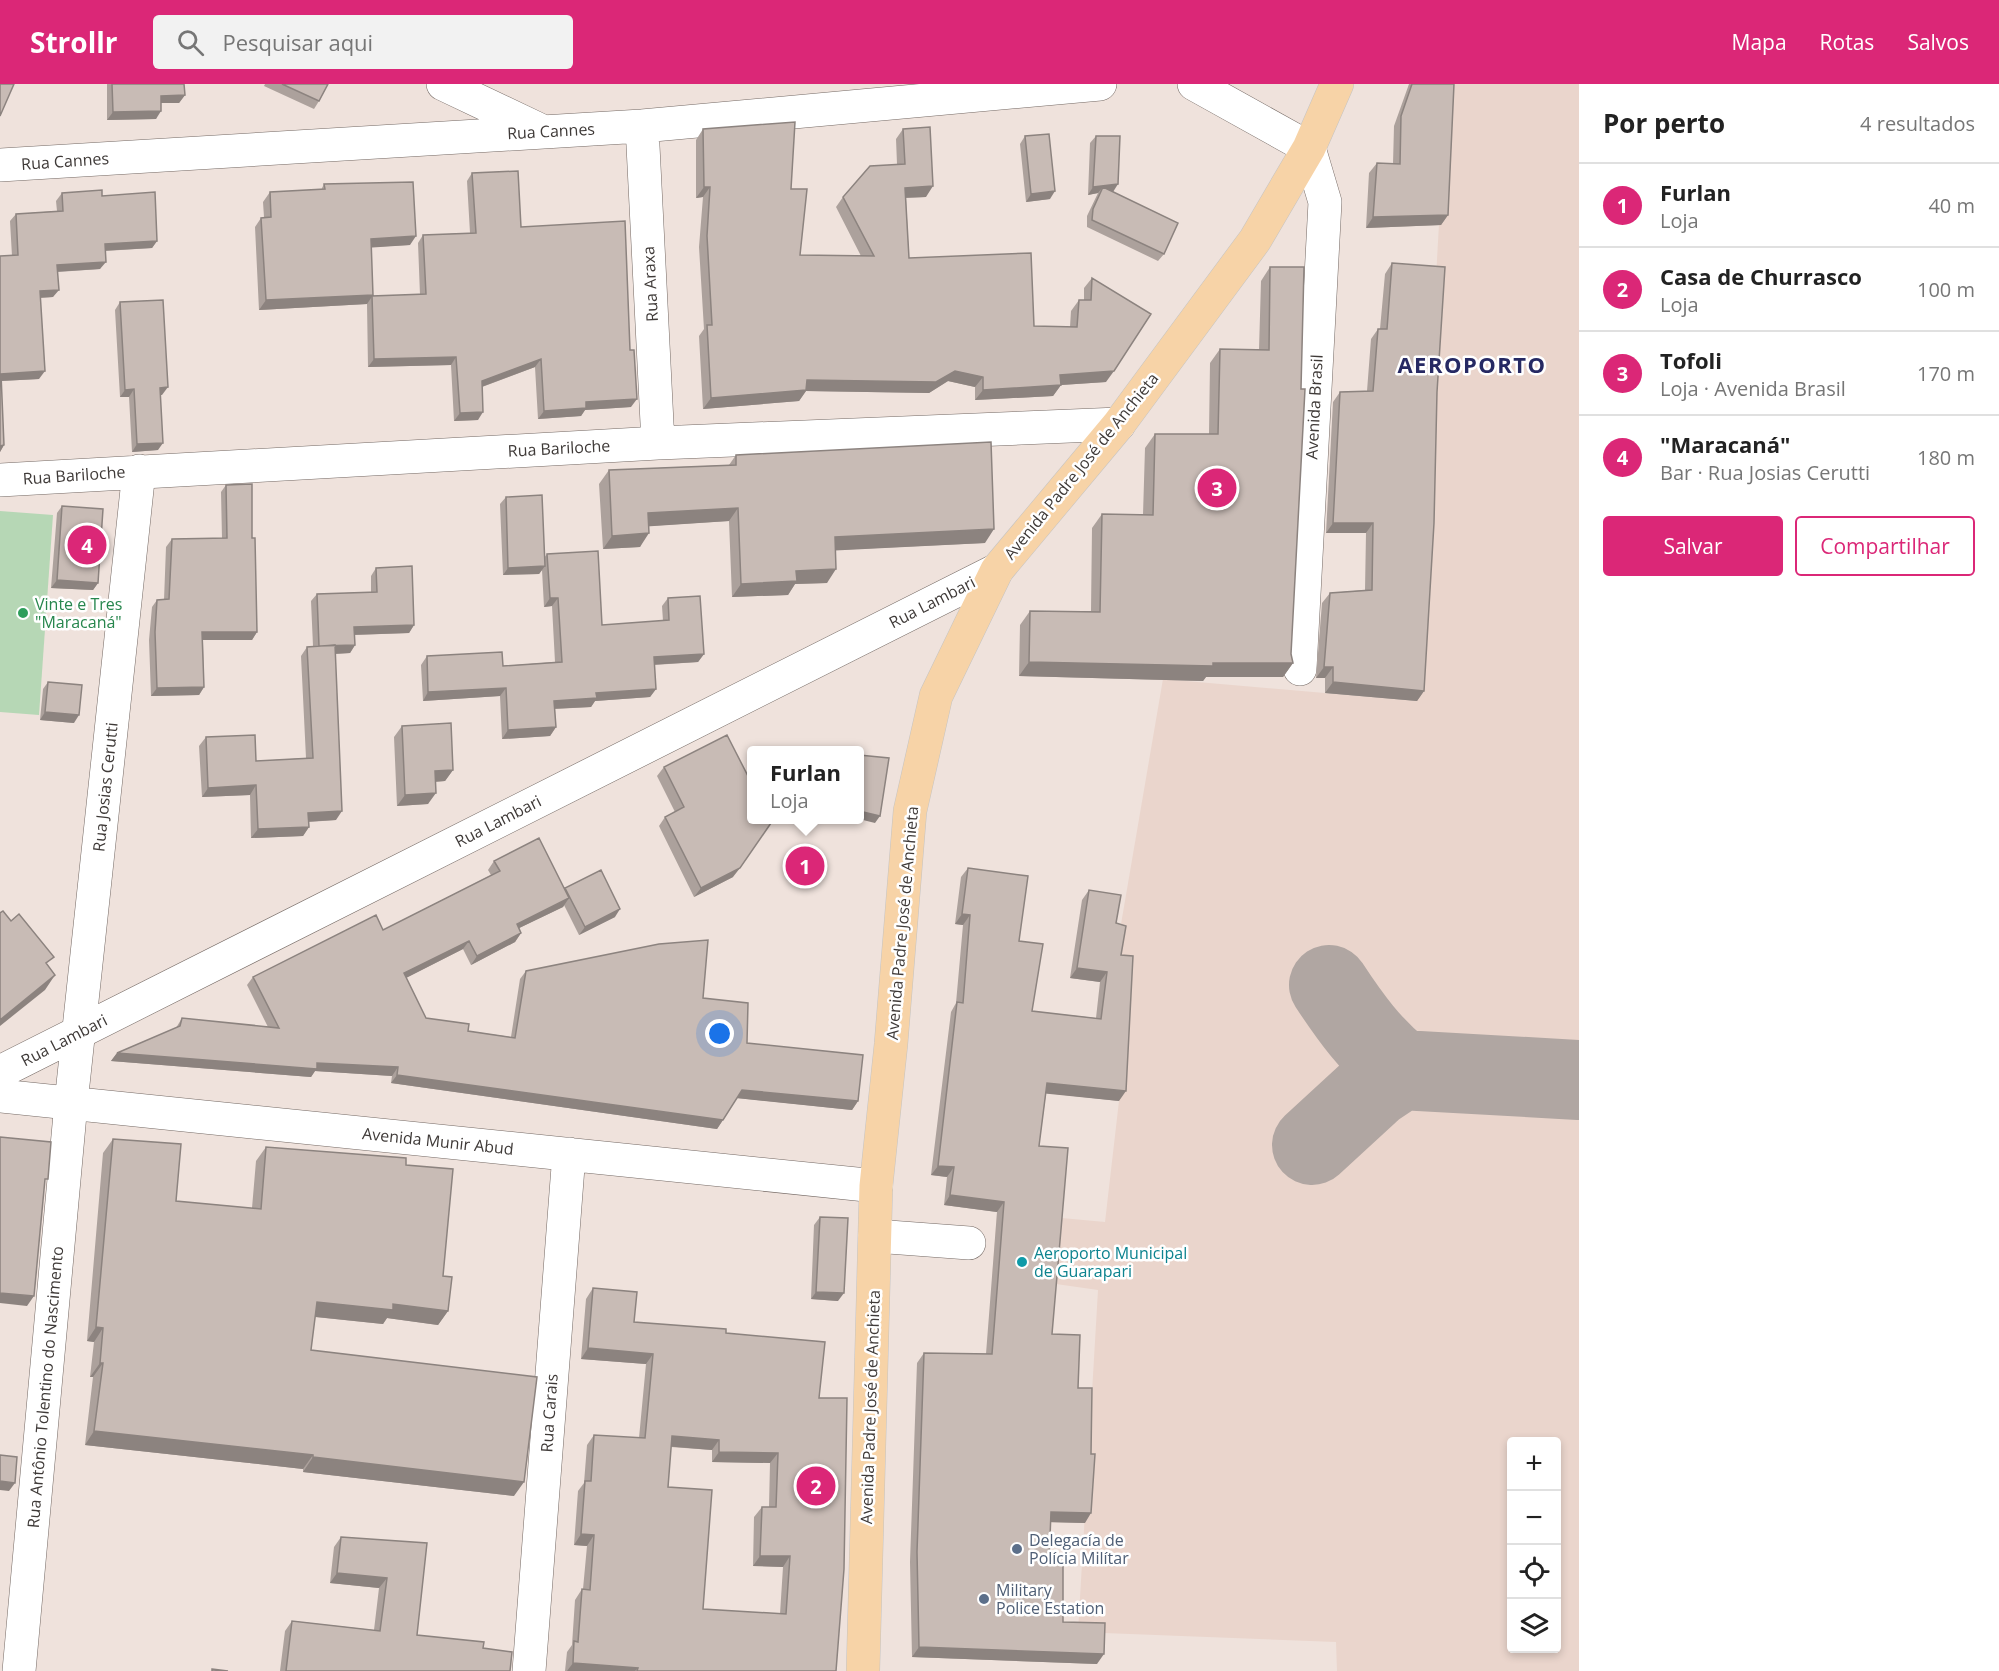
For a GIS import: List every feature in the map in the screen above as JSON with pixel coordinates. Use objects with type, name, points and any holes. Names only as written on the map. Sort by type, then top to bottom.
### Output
[{"type":"main road","name":"Avenida Padre José de Anchieta","points":[[863,1671],[876,1186],[891,1044],[910,811],[936,696],[997,570],[1119,424],[1255,240],[1309,148],[1337,84]]},
{"type":"street","points":[[443,84],[544,132]]},
{"type":"street","name":"Rua Cannes","points":[[0,165],[642,126],[1100,84]]},
{"type":"street","points":[[1194,84],[1309,148]]},
{"type":"street","name":"Rua Araxa","points":[[642,126],[658,443]]},
{"type":"street","name":"Avenida Brasil","points":[[1300,669],[1325,202],[1309,148]]},
{"type":"street","name":"Rua Bariloche","points":[[0,480],[658,443],[1119,424]]},
{"type":"street","name":"Rua Josias Cerutti","points":[[71,1103],[139,471]]},
{"type":"street","name":"Rua Lambari","points":[[0,1072],[997,570]]},
{"type":"street","name":"Avenida Munir Abud","points":[[0,1096],[876,1186]]},
{"type":"street","name":"Rua Antônio Tolentino do Nascimento","points":[[19,1671],[71,1103]]},
{"type":"street","name":"Rua Carais","points":[[529,1671],[569,1154]]},
{"type":"street","points":[[875,1236],[969,1243]]},
{"type":"shaded area","points":[[1447,84],[1579,84],[1579,1671],[1337,1671],[1336,1642],[1078,1632],[1098,1290],[1049,1283],[992,1279],[997,1212],[1105,1222],[1119,1101],[1114,965],[1163,679],[1417,701],[1429,400]]},
{"type":"green space","name":"Vinte e Tres \"Maracaná\"","points":[[0,511],[53,515],[39,715],[0,712]]},
{"type":"building","points":[[0,84],[14,84],[0,116]]},
{"type":"building","points":[[112,84],[184,84],[185,95],[161,96],[161,111],[113,112]]},
{"type":"building","points":[[282,84],[328,84],[319,101]]},
{"type":"building","points":[[1412,84],[1454,84],[1448,215],[1373,217],[1377,163],[1400,164],[1401,116]]},
{"type":"building","points":[[795,122],[791,189],[807,189],[800,255],[874,256],[843,197],[870,166],[905,164],[903,129],[930,127],[933,186],[905,188],[909,258],[1031,253],[1034,326],[1077,327],[1079,300],[1091,300],[1092,278],[1151,314],[1114,371],[1060,375],[1061,385],[983,390],[983,377],[955,371],[936,382],[807,380],[806,390],[711,398],[707,325],[712,325],[707,236],[710,187],[704,187],[703,129]]},
{"type":"building","points":[[1049,134],[1055,191],[1031,194],[1025,136]]},
{"type":"building","points":[[1096,136],[1120,136],[1118,184],[1093,187]]},
{"type":"building","points":[[518,171],[521,227],[625,221],[630,350],[634,350],[637,399],[586,402],[586,408],[544,411],[541,359],[482,381],[483,412],[460,413],[456,357],[374,359],[372,296],[426,294],[423,235],[476,233],[472,173]]},
{"type":"building","points":[[413,182],[416,236],[371,239],[373,295],[266,300],[261,218],[271,217],[270,192],[325,189],[324,184]]},
{"type":"building","points":[[1103,187],[1178,223],[1164,254],[1092,220],[1093,209]]},
{"type":"building","points":[[102,190],[102,196],[155,192],[157,241],[105,244],[106,262],[57,265],[59,290],[40,291],[45,371],[1,374],[4,445],[0,446],[0,256],[18,255],[16,214],[63,211],[62,193]]},
{"type":"building","points":[[1392,263],[1445,267],[1437,392],[1434,523],[1424,691],[1333,682],[1333,667],[1324,667],[1330,593],[1372,590],[1373,523],[1333,523],[1340,392],[1373,391],[1378,329],[1387,329]]},
{"type":"building","points":[[1270,267],[1304,267],[1301,389],[1305,389],[1291,654],[1293,663],[1213,663],[1213,666],[1029,662],[1030,611],[1100,612],[1102,514],[1153,515],[1155,434],[1218,434],[1220,349],[1269,350]]},
{"type":"building","points":[[163,300],[168,387],[160,388],[163,443],[137,444],[134,389],[125,390],[120,302]]},
{"type":"building","points":[[991,442],[994,529],[835,537],[836,569],[796,571],[797,581],[741,584],[738,508],[648,513],[649,533],[612,536],[609,470],[736,465],[736,455]]},
{"type":"building","points":[[252,484],[252,538],[255,538],[257,632],[202,632],[204,687],[157,688],[155,632],[157,600],[169,599],[172,539],[227,538],[226,485]]},
{"type":"building","points":[[542,495],[545,566],[508,568],[506,497]]},
{"type":"building","points":[[62,506],[103,509],[98,583],[57,580]]},
{"type":"building","points":[[598,551],[602,625],[669,620],[668,598],[700,596],[704,654],[654,657],[656,689],[596,693],[597,698],[554,701],[556,727],[508,730],[506,688],[428,692],[427,656],[502,652],[503,666],[562,662],[558,598],[550,598],[547,554]]},
{"type":"building","points":[[412,566],[414,625],[354,627],[355,645],[319,646],[317,594],[377,592],[376,568]]},
{"type":"building","points":[[335,645],[342,811],[308,813],[309,827],[258,829],[256,785],[208,788],[206,737],[255,735],[256,761],[313,758],[307,647]]},
{"type":"building","points":[[48,682],[82,685],[79,715],[45,712]]},
{"type":"building","points":[[451,723],[453,770],[435,771],[436,793],[405,795],[402,726]]},
{"type":"building","points":[[727,735],[747,774],[747,824],[770,824],[740,868],[701,888],[665,817],[684,807],[664,767]]},
{"type":"building","points":[[864,756],[889,758],[880,816],[864,812]]},
{"type":"building","points":[[539,838],[569,898],[517,924],[521,933],[477,956],[469,941],[404,973],[426,1018],[469,1024],[468,1031],[515,1038],[526,971],[659,944],[708,940],[703,998],[748,1003],[747,1043],[863,1055],[858,1101],[742,1090],[723,1120],[397,1075],[398,1067],[317,1063],[317,1069],[117,1053],[180,1026],[182,1018],[279,1028],[253,977],[376,915],[383,930],[500,871],[494,861]]},
{"type":"building","points":[[968,868],[1028,876],[1019,941],[1043,944],[1032,1011],[1101,1019],[1107,972],[1077,968],[1089,890],[1121,895],[1116,923],[1126,926],[1121,955],[1133,956],[1126,1091],[1047,1083],[1039,1146],[1068,1148],[1052,1334],[1080,1335],[1078,1388],[1092,1388],[1091,1454],[1095,1454],[1091,1513],[1051,1512],[1049,1562],[1063,1561],[1063,1622],[1105,1623],[1104,1654],[919,1647],[917,1552],[924,1353],[992,1354],[1004,1202],[950,1195],[954,1167],[938,1166],[957,1002],[963,1003],[970,915],[962,914]]},
{"type":"building","points":[[601,870],[620,909],[585,927],[565,888]]},
{"type":"building","points":[[3,911],[11,921],[19,914],[54,957],[46,963],[55,975],[0,1020],[0,913]]},
{"type":"building","points":[[0,1137],[51,1142],[48,1179],[45,1179],[34,1296],[0,1293]]},
{"type":"building","points":[[113,1139],[181,1144],[176,1201],[261,1209],[266,1147],[406,1158],[406,1165],[453,1169],[443,1276],[452,1277],[448,1311],[393,1304],[393,1310],[317,1302],[311,1350],[537,1377],[524,1482],[313,1457],[313,1455],[94,1431],[103,1363],[100,1363],[103,1328],[96,1327]]},
{"type":"building","points":[[820,1217],[848,1218],[844,1293],[816,1292]]},
{"type":"building","points":[[593,1288],[637,1292],[634,1322],[726,1329],[726,1333],[825,1342],[819,1398],[847,1398],[844,1569],[836,1671],[637,1671],[638,1668],[573,1663],[574,1641],[578,1642],[582,1589],[590,1590],[594,1535],[581,1534],[585,1481],[591,1481],[594,1435],[645,1438],[653,1354],[588,1348]],"holes":[[[672,1436],[719,1440],[719,1452],[778,1453],[776,1507],[762,1507],[760,1556],[790,1556],[786,1614],[703,1609],[712,1490],[668,1487]]]},
{"type":"building","points":[[0,1455],[17,1457],[15,1483],[0,1481]]},
{"type":"building","points":[[341,1537],[427,1543],[417,1635],[484,1642],[483,1648],[512,1652],[510,1671],[286,1671],[292,1621],[380,1631],[387,1578],[337,1573]]},
{"type":"taxiway","points":[[1329,985],[1362,1030],[1401,1070]]},
{"type":"taxiway","points":[[1312,1145],[1374,1088],[1401,1070],[1579,1080]]},
{"type":"place","name":"Tofoli","points":[[1217,488]]},
{"type":"place","name":"\"Maracaná\"","points":[[87,545]]},
{"type":"place","name":"Vinte e Tres \"Maracaná\"","points":[[23,613]]},
{"type":"place","name":"Furlan","points":[[805,866]]},
{"type":"place","name":"Aeroporto Municipal de Guarapari","points":[[1022,1262]]},
{"type":"place","name":"Casa de Churrasco","points":[[816,1486]]},
{"type":"place","name":"Delegacía de Polícia Milítar","points":[[1017,1549]]},
{"type":"place","name":"Military Police Estation","points":[[984,1599]]},
{"type":"district","name":"AEROPORTO","points":[[1472,365]]}]
